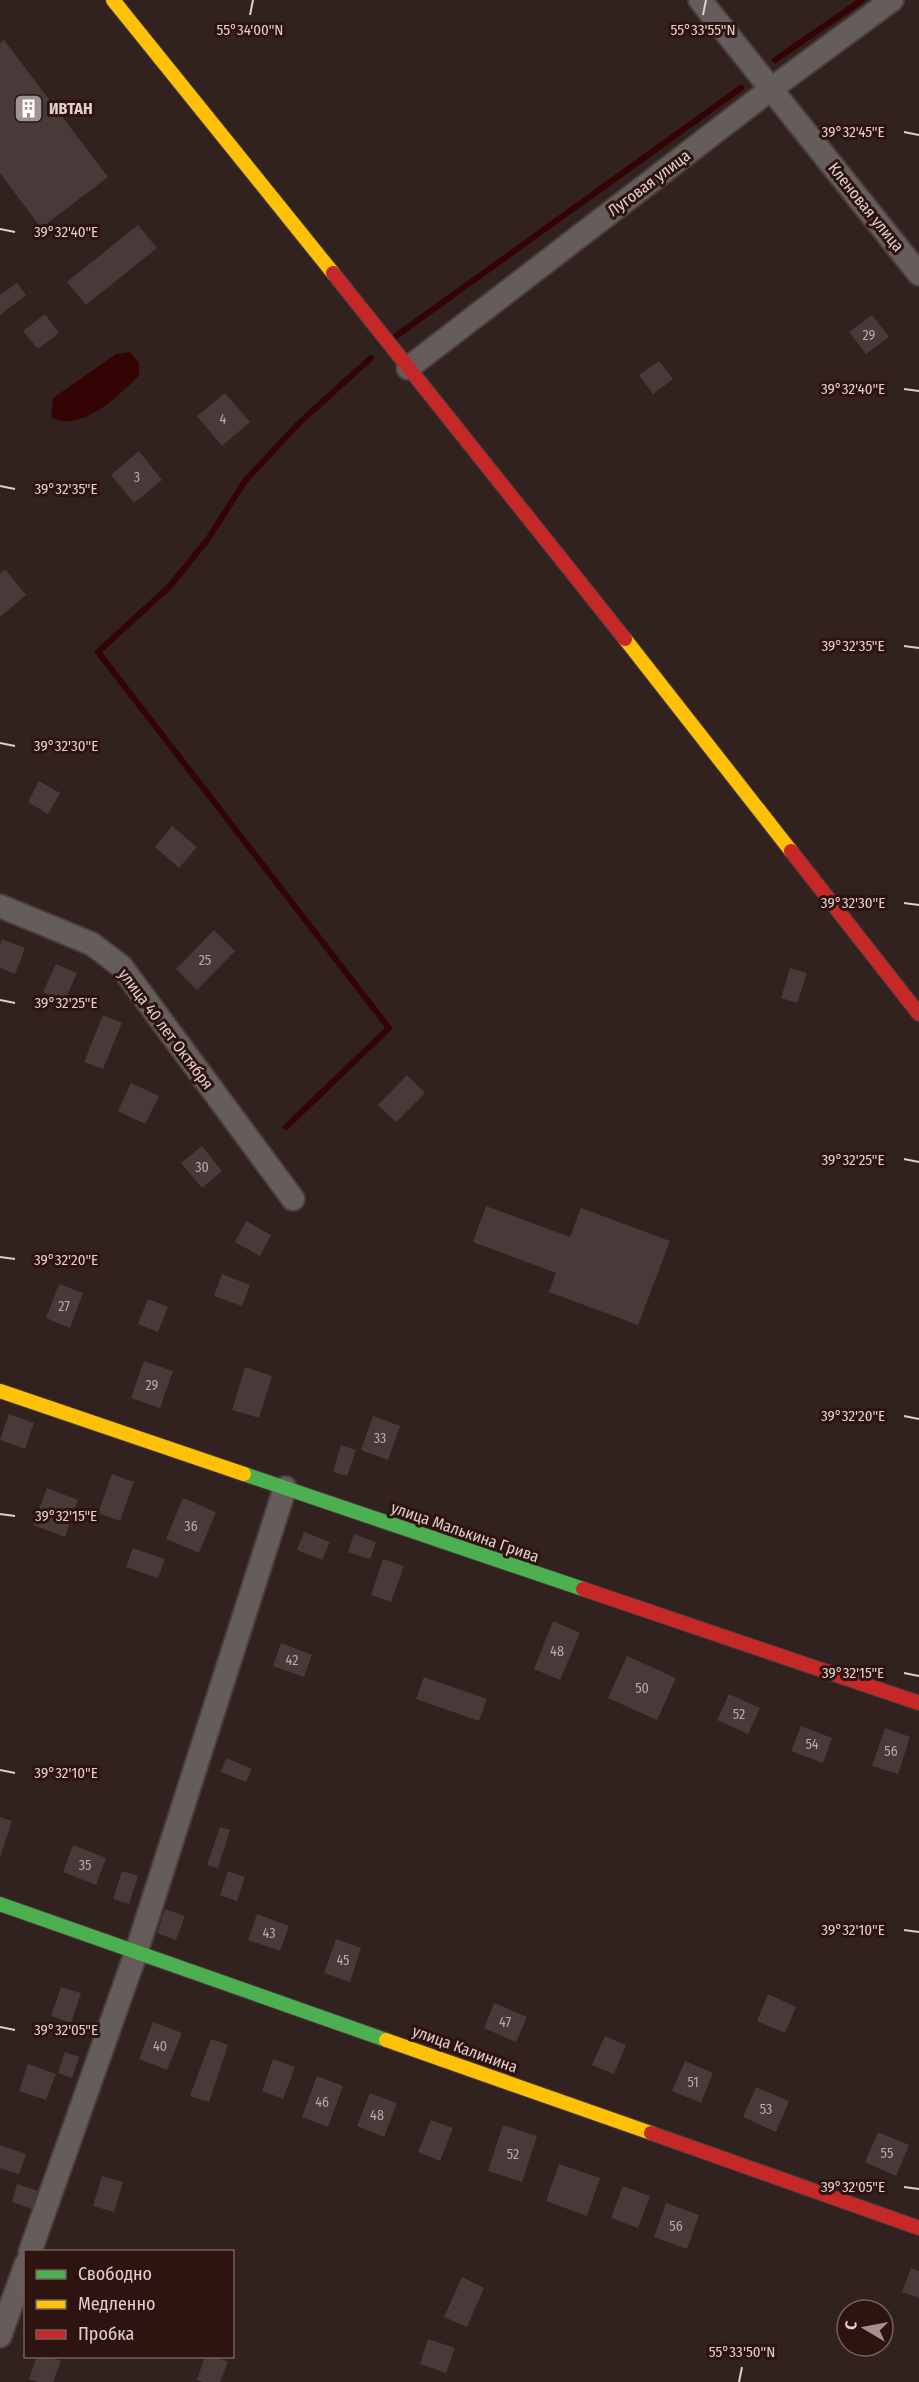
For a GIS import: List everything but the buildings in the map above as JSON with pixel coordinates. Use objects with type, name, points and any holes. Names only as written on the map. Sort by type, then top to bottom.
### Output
[{"type":"street","points":[[113,0],[516,500],[919,1014]]},
{"type":"street","name":"Кленовая улица","points":[[700,0],[919,274]]},
{"type":"street","name":"Луговая улица","points":[[408,368],[771,89],[892,0]]},
{"type":"street","name":"улица 40 лет Октября","points":[[0,906],[92,944],[121,966],[293,1199]]},
{"type":"street","name":"улица Малькина Грива","points":[[0,1391],[919,1703]]},
{"type":"street","points":[[31,2250],[136,1950],[285,1488]]},
{"type":"street","name":"улица Калинина","points":[[0,1904],[136,1950],[919,2228]]},
{"type":"street","points":[[0,2336],[24,2270]]},
{"type":"shaded area","points":[[130,352],[139,363],[139,375],[110,402],[87,416],[74,420],[62,421],[51,417],[53,398],[116,354]]},
{"type":"waterway","points":[[775,60],[862,0]]},
{"type":"waterway","points":[[396,336],[741,88]]},
{"type":"waterway","points":[[286,1127],[389,1028],[98,652],[170,586],[208,539],[245,481],[299,423],[371,358]]},
{"type":"traffic: fast","points":[[244,1474],[583,1589]]},
{"type":"traffic: fast","points":[[0,1904],[386,2040]]},
{"type":"traffic: slow","points":[[113,0],[333,273]]},
{"type":"traffic: slow","points":[[625,639],[791,851]]},
{"type":"traffic: slow","points":[[0,1391],[244,1474]]},
{"type":"traffic: slow","points":[[386,2040],[651,2133]]},
{"type":"traffic: jam","points":[[333,273],[625,639]]},
{"type":"traffic: jam","points":[[791,851],[919,1014]]},
{"type":"traffic: jam","points":[[583,1589],[919,1703]]},
{"type":"traffic: jam","points":[[651,2133],[919,2228]]},
{"type":"place","name":"ИВТАН","points":[[28,108]]}]
